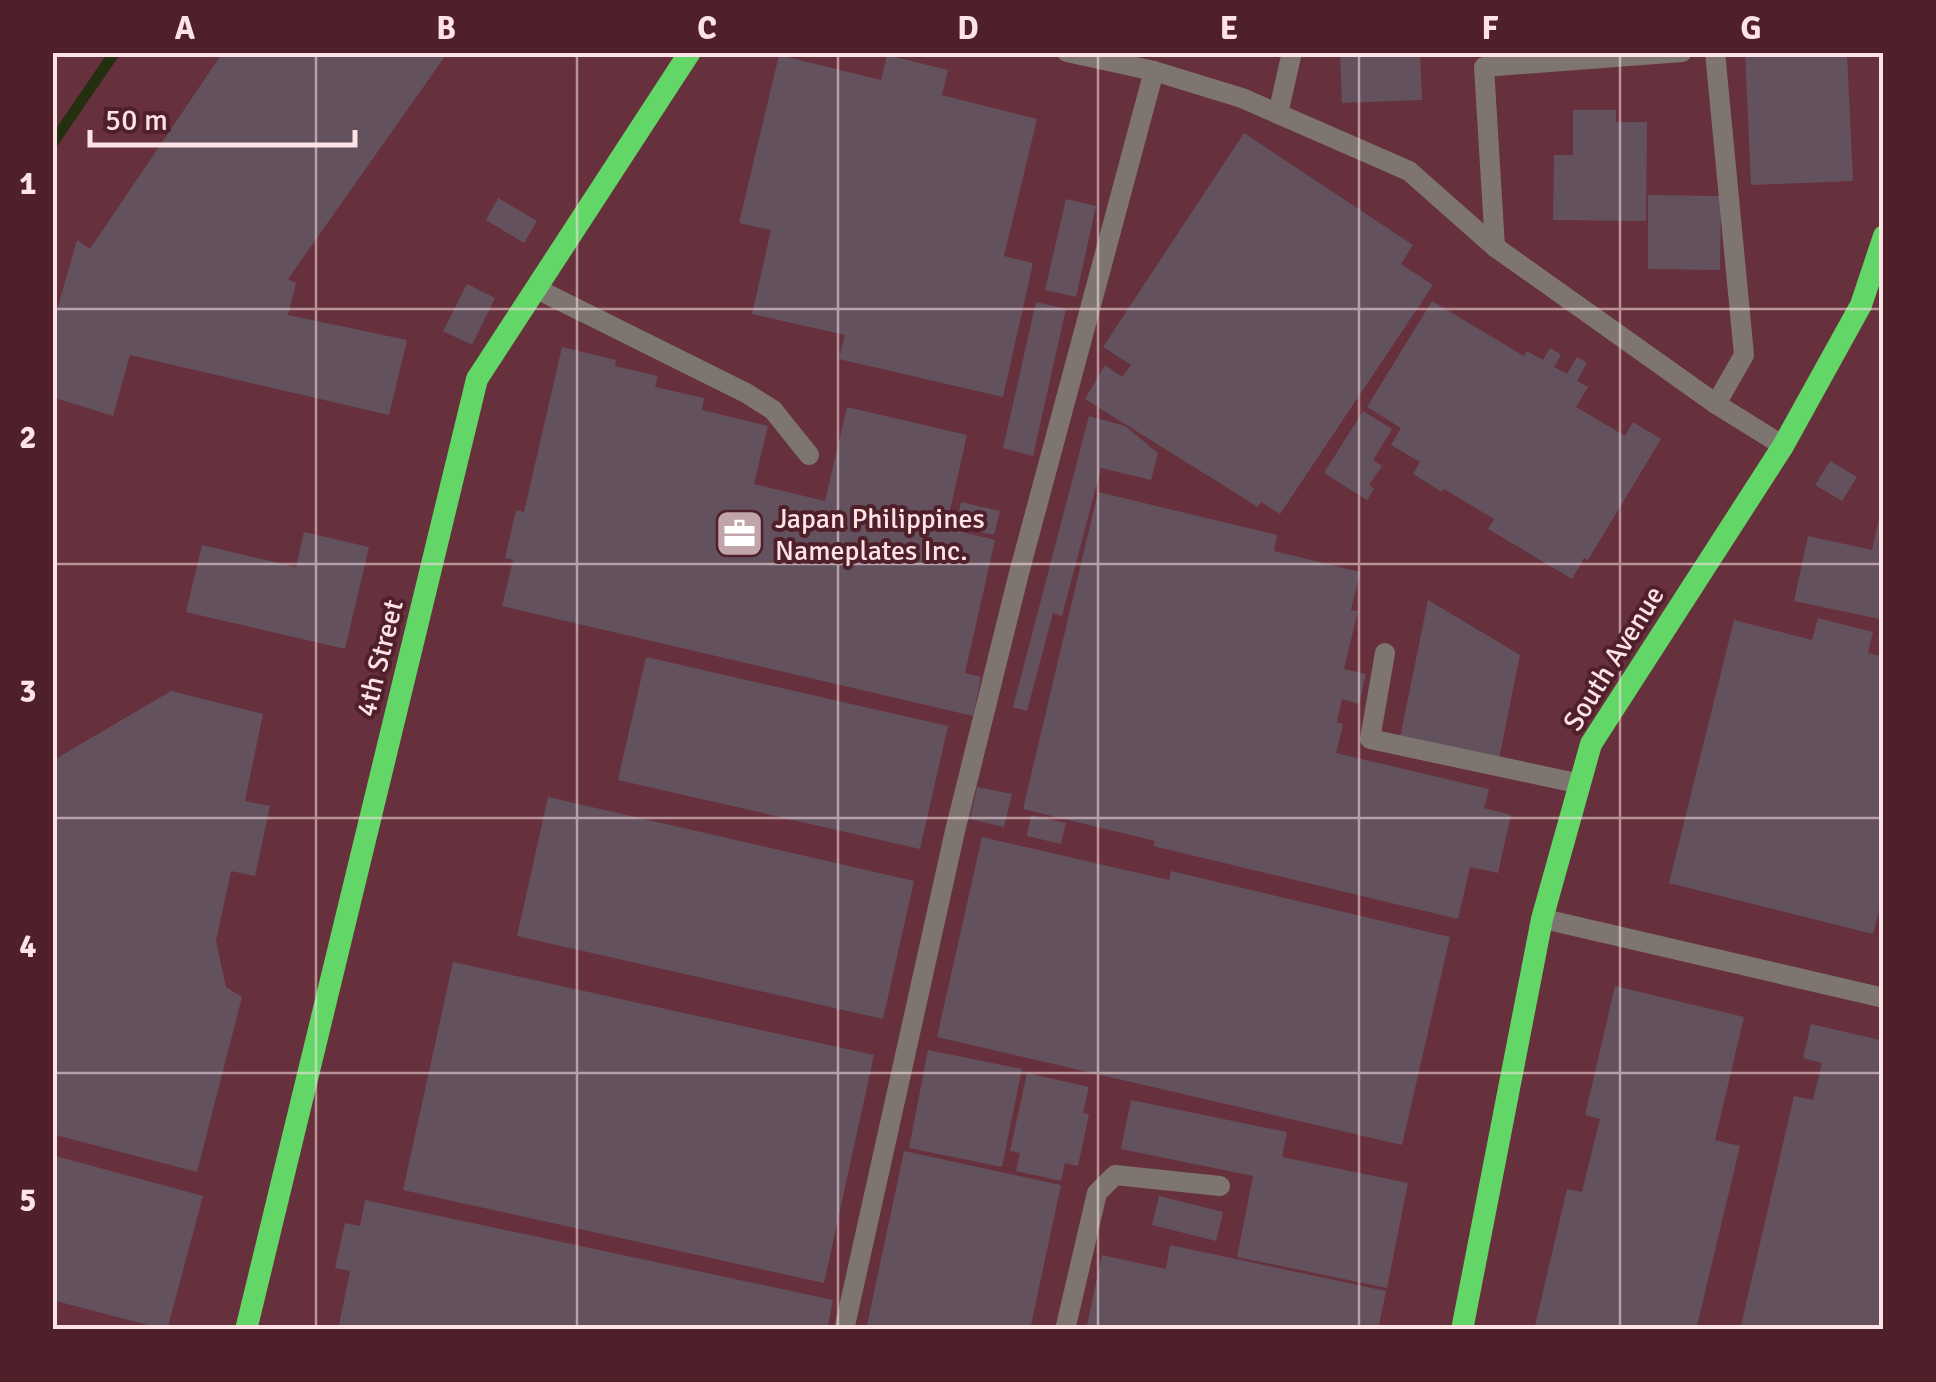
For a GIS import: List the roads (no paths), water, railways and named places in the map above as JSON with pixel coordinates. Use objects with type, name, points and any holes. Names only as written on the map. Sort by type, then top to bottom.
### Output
[{"type":"street","name":"4th Street","points":[[246,1330],[478,380],[690,52]]},
{"type":"street","name":"South Avenue","points":[[1462,1330],[1542,918],[1592,744],[1783,446],[1861,305],[1884,236]]},
{"type":"lane","points":[[1068,52],[1154,70],[1242,98],[1409,171],[1495,247],[1716,404],[1783,446]]},
{"type":"lane","points":[[1278,114],[1292,52]]},
{"type":"lane","points":[[1495,247],[1484,67],[1682,52]]},
{"type":"lane","points":[[1715,52],[1744,355],[1716,404]]},
{"type":"lane","points":[[844,1330],[955,831],[1154,70]]},
{"type":"lane","points":[[536,288],[774,410],[809,455]]},
{"type":"lane","points":[[1385,652],[1370,738],[1580,784]]},
{"type":"lane","points":[[1542,918],[1884,998]]},
{"type":"lane","points":[[1065,1330],[1097,1193],[1114,1176],[1220,1186]]},
{"type":"waterway","points":[[52,144],[115,52]]},
{"type":"place","name":"Japan Philippines Nameplates Inc.","points":[[740,534]]}]
